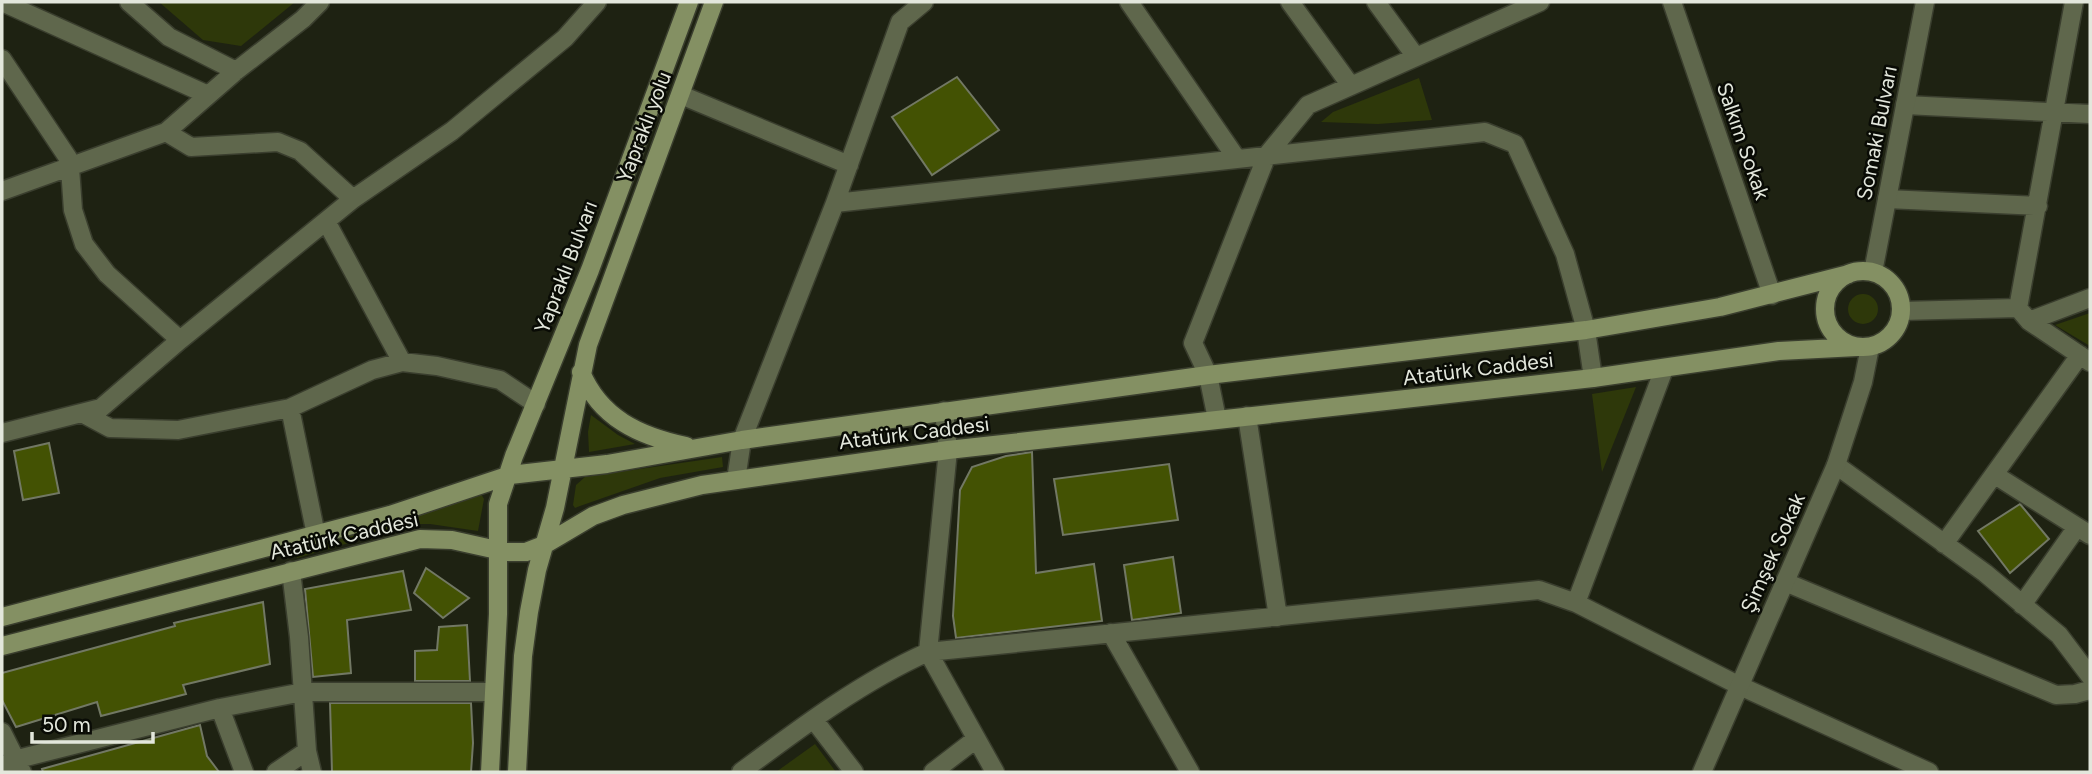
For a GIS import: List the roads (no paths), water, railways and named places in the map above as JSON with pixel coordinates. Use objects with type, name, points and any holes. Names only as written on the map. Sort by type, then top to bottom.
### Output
[{"type":"main road","name":"Yapraklı Bulvarı","points":[[490,772],[498,614],[498,504],[625,178],[689,2]]},
{"type":"main road","name":"Yapraklı yolu","points":[[562,470],[587,345],[714,2]]},
{"type":"main road","points":[[1861,271],[1873,272],[1894,286],[1901,310],[1898,323],[1892,334],[1882,342],[1863,347],[1845,343],[1835,336],[1828,326],[1825,301],[1838,280],[1861,271]]},
{"type":"main road","name":"Atatürk Caddesi","points":[[2,617],[316,536],[419,506],[507,476],[1208,374],[1586,330],[1720,307],[1849,274]]},
{"type":"main road","name":"Atatürk Caddesi","points":[[2,646],[420,539],[452,540],[497,550],[526,552],[544,545],[579,522],[623,505],[682,488],[948,450],[1593,378],[1779,351],[1863,347]]},
{"type":"main road","points":[[581,372],[594,397],[620,422],[654,438],[696,448]]},
{"type":"main road","points":[[517,772],[523,656],[529,612],[562,470]]},
{"type":"street","points":[[2,2],[208,95]]},
{"type":"street","points":[[129,2],[169,37],[236,71]]},
{"type":"street","points":[[2,191],[166,132],[320,2]]},
{"type":"street","points":[[3,431],[101,408],[353,199],[452,131],[565,38],[597,2]]},
{"type":"street","points":[[737,480],[742,440],[835,203],[900,22],[923,2]]},
{"type":"street","points":[[1129,2],[1237,159]]},
{"type":"street","points":[[1290,2],[1351,86]]},
{"type":"street","points":[[1376,2],[1416,57]]},
{"type":"street","points":[[1217,419],[1208,374],[1193,343],[1267,155],[1308,105],[1540,2]]},
{"type":"street","name":"Salkım Sokak","points":[[1671,2],[1772,295]]},
{"type":"street","name":"Somaki Bulvarı","points":[[1873,272],[1925,2]]},
{"type":"street","points":[[2023,315],[2037,206],[2074,2]]},
{"type":"street","points":[[2,59],[68,158],[73,210],[84,244],[107,274],[180,340]]},
{"type":"street","points":[[681,95],[849,165]]},
{"type":"street","points":[[1905,105],[2090,114]]},
{"type":"street","points":[[166,132],[191,147],[278,142],[300,151],[353,199]]},
{"type":"street","points":[[835,203],[1485,132],[1515,144],[1565,254],[1586,330],[1593,378]]},
{"type":"street","points":[[1887,200],[2037,206]]},
{"type":"street","points":[[326,221],[402,362]]},
{"type":"street","points":[[1901,310],[2023,315],[2090,298]]},
{"type":"street","points":[[1944,544],[2085,359],[2023,315]]},
{"type":"street","name":"Şimşek Sokak","points":[[1702,772],[1836,465],[1863,382],[1863,347]]},
{"type":"street","points":[[82,412],[110,428],[178,430],[290,408],[372,370],[402,362],[437,366],[500,380],[536,404]]},
{"type":"street","points":[[1576,603],[1664,369]]},
{"type":"street","points":[[290,408],[316,536]]},
{"type":"street","points":[[944,411],[948,450],[928,652],[995,772]]},
{"type":"street","points":[[1247,416],[1278,617]]},
{"type":"street","points":[[1836,465],[1985,573],[2059,635],[2090,676]]},
{"type":"street","points":[[1995,475],[2084,531],[2022,605]]},
{"type":"street","points":[[291,571],[307,751],[312,772]]},
{"type":"street","points":[[1784,582],[2056,695],[2090,690]]},
{"type":"street","points":[[741,772],[888,670],[928,652],[1539,590],[1576,603],[1740,685],[1929,772]]},
{"type":"street","points":[[1111,634],[1190,772]]},
{"type":"street","points":[[2,732],[12,766],[220,708],[303,692],[493,692]]},
{"type":"street","points":[[220,708],[244,772]]},
{"type":"street","points":[[814,720],[854,772]]},
{"type":"street","points":[[933,772],[976,739]]},
{"type":"street","points":[[276,772],[307,751]]}]
